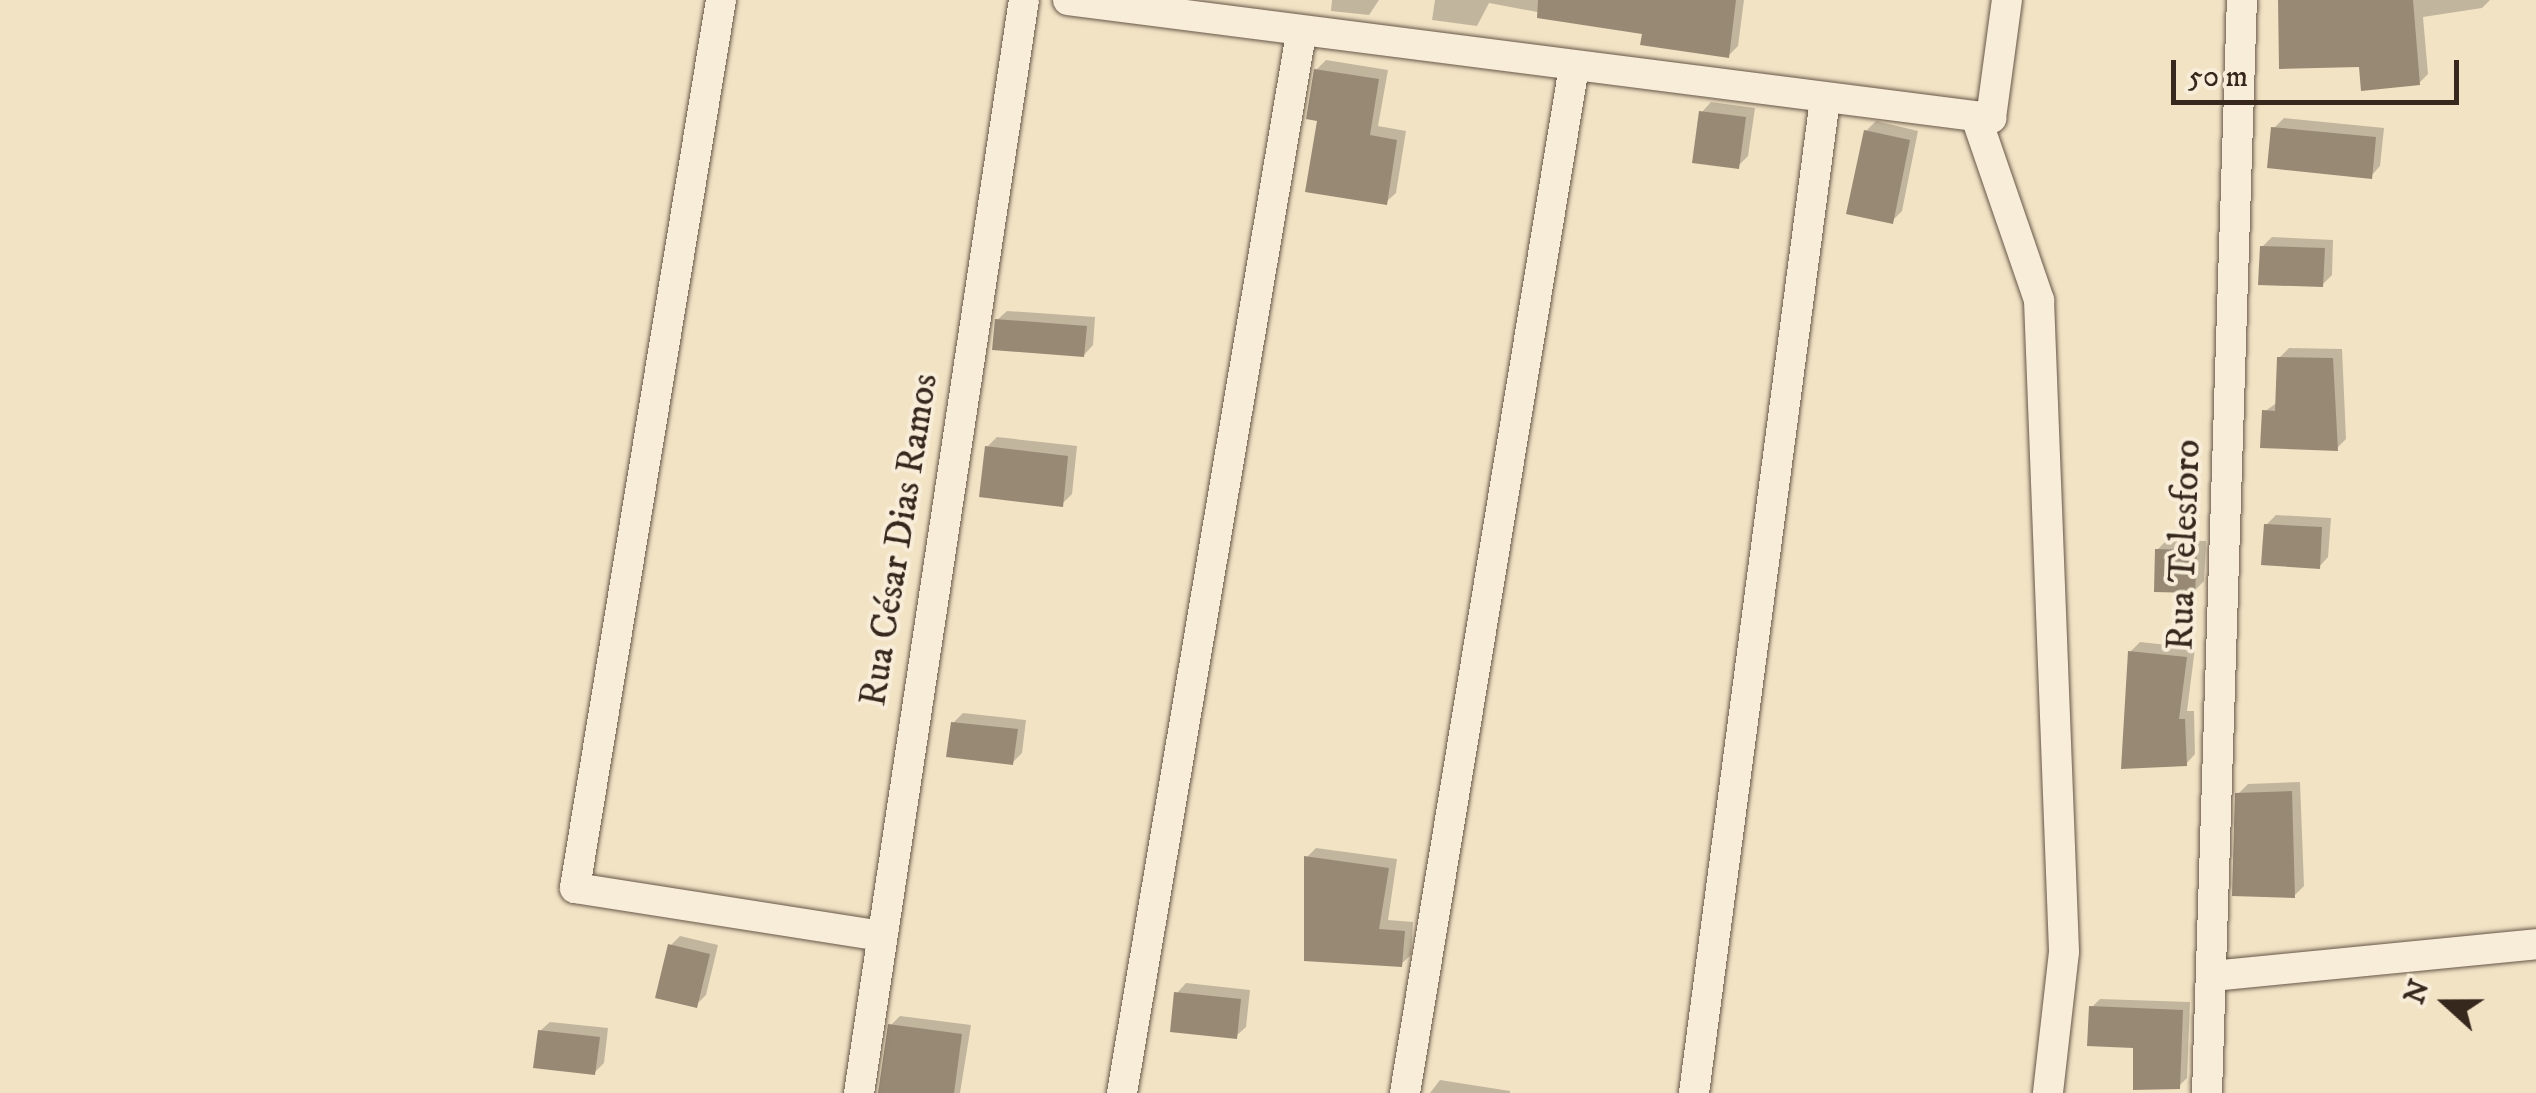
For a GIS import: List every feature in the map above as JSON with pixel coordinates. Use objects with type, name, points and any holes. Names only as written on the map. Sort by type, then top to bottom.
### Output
[{"type":"street","points":[[722,0],[574,888],[880,936]]},
{"type":"street","name":"Rua César Dias Ramos","points":[[859,1093],[1024,0]]},
{"type":"street","points":[[1068,0],[1301,34],[1991,118],[2008,0]]},
{"type":"street","name":"Rua Telesforo","points":[[2207,1093],[2242,0]]},
{"type":"street","points":[[1122,1093],[1301,34]]},
{"type":"street","points":[[1405,1093],[1574,67]]},
{"type":"street","points":[[1694,1093],[1824,107]]},
{"type":"street","points":[[1976,116],[2039,300],[2064,952],[2048,1093]]},
{"type":"street","points":[[2212,976],[2536,944]]},
{"type":"building","points":[[1538,0],[1736,0],[1729,58],[1640,45],[1642,34],[1537,18]]},
{"type":"building","points":[[2278,0],[2413,0],[2420,85],[2361,91],[2359,67],[2279,69]]},
{"type":"building","points":[[1314,69],[1379,79],[1370,135],[1397,140],[1387,205],[1305,192],[1317,121],[1306,119]]},
{"type":"building","points":[[1699,111],[1746,117],[1739,169],[1692,163]]},
{"type":"building","points":[[2271,127],[2376,137],[2372,179],[2267,168]]},
{"type":"building","points":[[1864,130],[1910,140],[1893,224],[1846,214]]},
{"type":"building","points":[[2260,246],[2325,248],[2323,287],[2258,285]]},
{"type":"building","points":[[995,319],[1087,326],[1084,357],[992,350]]},
{"type":"building","points":[[2277,357],[2333,358],[2338,451],[2260,448],[2262,410],[2275,411]]},
{"type":"building","points":[[985,446],[1068,456],[1063,507],[979,497]]},
{"type":"building","points":[[2264,524],[2322,527],[2320,569],[2261,565]]},
{"type":"building","points":[[2155,549],[2197,550],[2195,593],[2154,592]]},
{"type":"building","points":[[2128,651],[2187,657],[2179,719],[2185,719],[2187,766],[2121,769]]},
{"type":"building","points":[[951,722],[1018,729],[1013,765],[946,757]]},
{"type":"building","points":[[2292,791],[2295,898],[2232,896],[2235,793]]},
{"type":"building","points":[[1304,856],[1389,868],[1379,929],[1405,931],[1402,967],[1304,961]]},
{"type":"building","points":[[668,944],[710,954],[697,1008],[655,998]]},
{"type":"building","points":[[1174,992],[1241,999],[1237,1039],[1170,1032]]},
{"type":"building","points":[[2089,1006],[2183,1010],[2180,1089],[2133,1090],[2133,1048],[2087,1046]]},
{"type":"building","points":[[888,1024],[962,1034],[954,1093],[878,1093]]},
{"type":"building","points":[[538,1030],[600,1037],[595,1075],[533,1068]]}]
